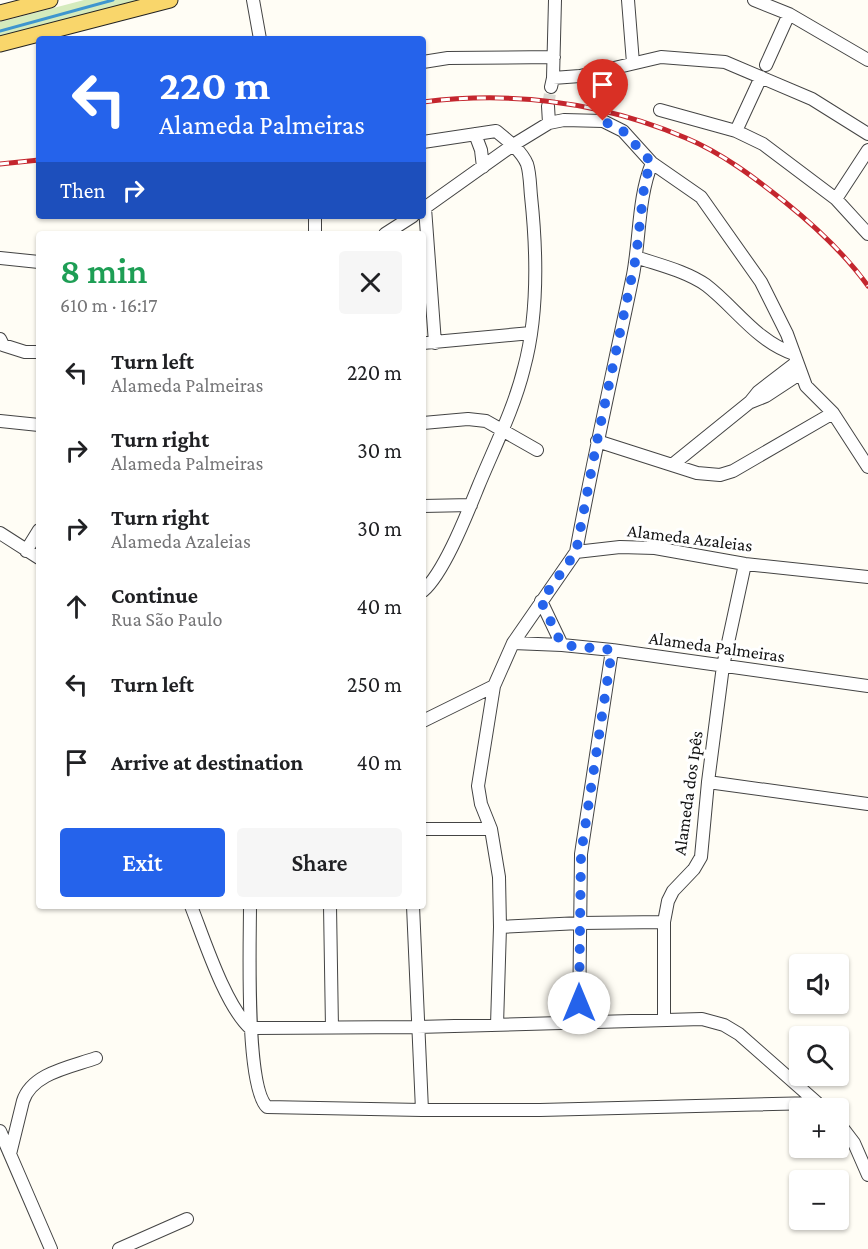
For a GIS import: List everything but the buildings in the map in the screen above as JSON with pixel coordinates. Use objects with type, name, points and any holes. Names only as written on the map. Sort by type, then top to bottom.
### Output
[{"type":"main road","points":[[0,13],[50,0]]},
{"type":"main road","points":[[0,44],[170,0]]},
{"type":"street","points":[[253,0],[260,36]]},
{"type":"street","points":[[555,0],[552,83],[661,57],[725,62],[812,99],[868,134]]},
{"type":"street","points":[[628,0],[633,63]]},
{"type":"street","points":[[754,0],[789,14],[868,60]]},
{"type":"street","points":[[766,65],[789,14]]},
{"type":"street","points":[[426,62],[448,58],[554,57]]},
{"type":"street","points":[[736,131],[761,77]]},
{"type":"street","points":[[548,106],[549,123]]},
{"type":"street","points":[[660,110],[736,131],[763,144],[836,199],[868,234]]},
{"type":"street","points":[[426,208],[513,145],[549,123],[564,120],[603,121],[623,131],[652,163],[701,197],[761,282],[782,321],[806,386],[833,413],[868,467]]},
{"type":"street","points":[[426,142],[496,131],[513,145],[527,165],[535,231],[531,333],[515,398],[471,505],[436,577],[426,588]]},
{"type":"street","points":[[475,134],[481,150],[483,167]]},
{"type":"street","points":[[836,199],[868,150]]},
{"type":"street","points":[[496,1025],[500,927],[499,877],[491,829],[481,804],[478,786],[494,686],[513,643],[576,552],[636,257],[645,179],[652,163]]},
{"type":"street","points":[[390,231],[408,219]]},
{"type":"street","points":[[636,257],[703,283],[719,295],[743,321],[797,363]]},
{"type":"street","points":[[0,258],[36,262]]},
{"type":"street","points":[[426,263],[429,343],[531,333]]},
{"type":"street","points":[[0,339],[3,345],[26,352],[36,352]]},
{"type":"street","points":[[672,465],[750,402],[758,392],[797,363]]},
{"type":"street","points":[[597,441],[710,475],[733,471],[833,413]]},
{"type":"street","points":[[426,423],[477,419],[501,428],[537,450]]},
{"type":"street","points":[[0,422],[36,425]]},
{"type":"street","points":[[426,506],[471,505]]},
{"type":"street","points":[[0,533],[36,556]]},
{"type":"street","points":[[26,551],[36,535]]},
{"type":"street","name":"Alameda Azaleias","points":[[576,552],[620,547],[655,548],[745,564],[868,577]]},
{"type":"street","name":"Alameda dos Ipês","points":[[664,1018],[664,922],[668,901],[673,891],[694,869],[701,857],[723,666],[745,564]]},
{"type":"street","points":[[541,601],[562,645]]},
{"type":"street","name":"Alameda Palmeiras","points":[[513,643],[612,650],[868,686]]},
{"type":"street","points":[[579,1023],[581,854],[612,650]]},
{"type":"street","points":[[426,720],[494,686]]},
{"type":"street","points":[[708,782],[868,804]]},
{"type":"street","points":[[426,829],[491,829]]},
{"type":"street","points":[[192,909],[227,993],[241,1019],[250,1028],[417,1028],[702,1018],[724,1025],[739,1034],[811,1098]]},
{"type":"street","points":[[250,909],[250,1028],[258,1092],[262,1103],[267,1107],[540,1110],[789,1106]]},
{"type":"street","points":[[330,909],[332,1028]]},
{"type":"street","points":[[413,909],[422,1110]]},
{"type":"street","points":[[500,927],[664,922]]},
{"type":"street","points":[[10,1154],[23,1101],[32,1086],[40,1079],[96,1058]]},
{"type":"street","points":[[0,1131],[51,1249]]},
{"type":"street","points":[[849,1136],[868,1175]]},
{"type":"street","points":[[120,1249],[188,1220]]},
{"type":"green space","points":[[84,0],[142,0],[0,36],[0,22]]},
{"type":"waterway","points":[[0,31],[113,0]]},
{"type":"tunnel","points":[[548,106],[551,87]]},
{"type":"railway","points":[[426,102],[490,98],[557,102],[622,116],[686,138],[750,175],[785,202],[830,241],[868,286]]},
{"type":"railway","points":[[0,164],[36,160]]},
{"type":"route","points":[[579,1003],[581,854],[612,650],[562,645],[541,601],[576,552],[636,257],[645,179],[652,163],[623,131],[603,121]]}]
